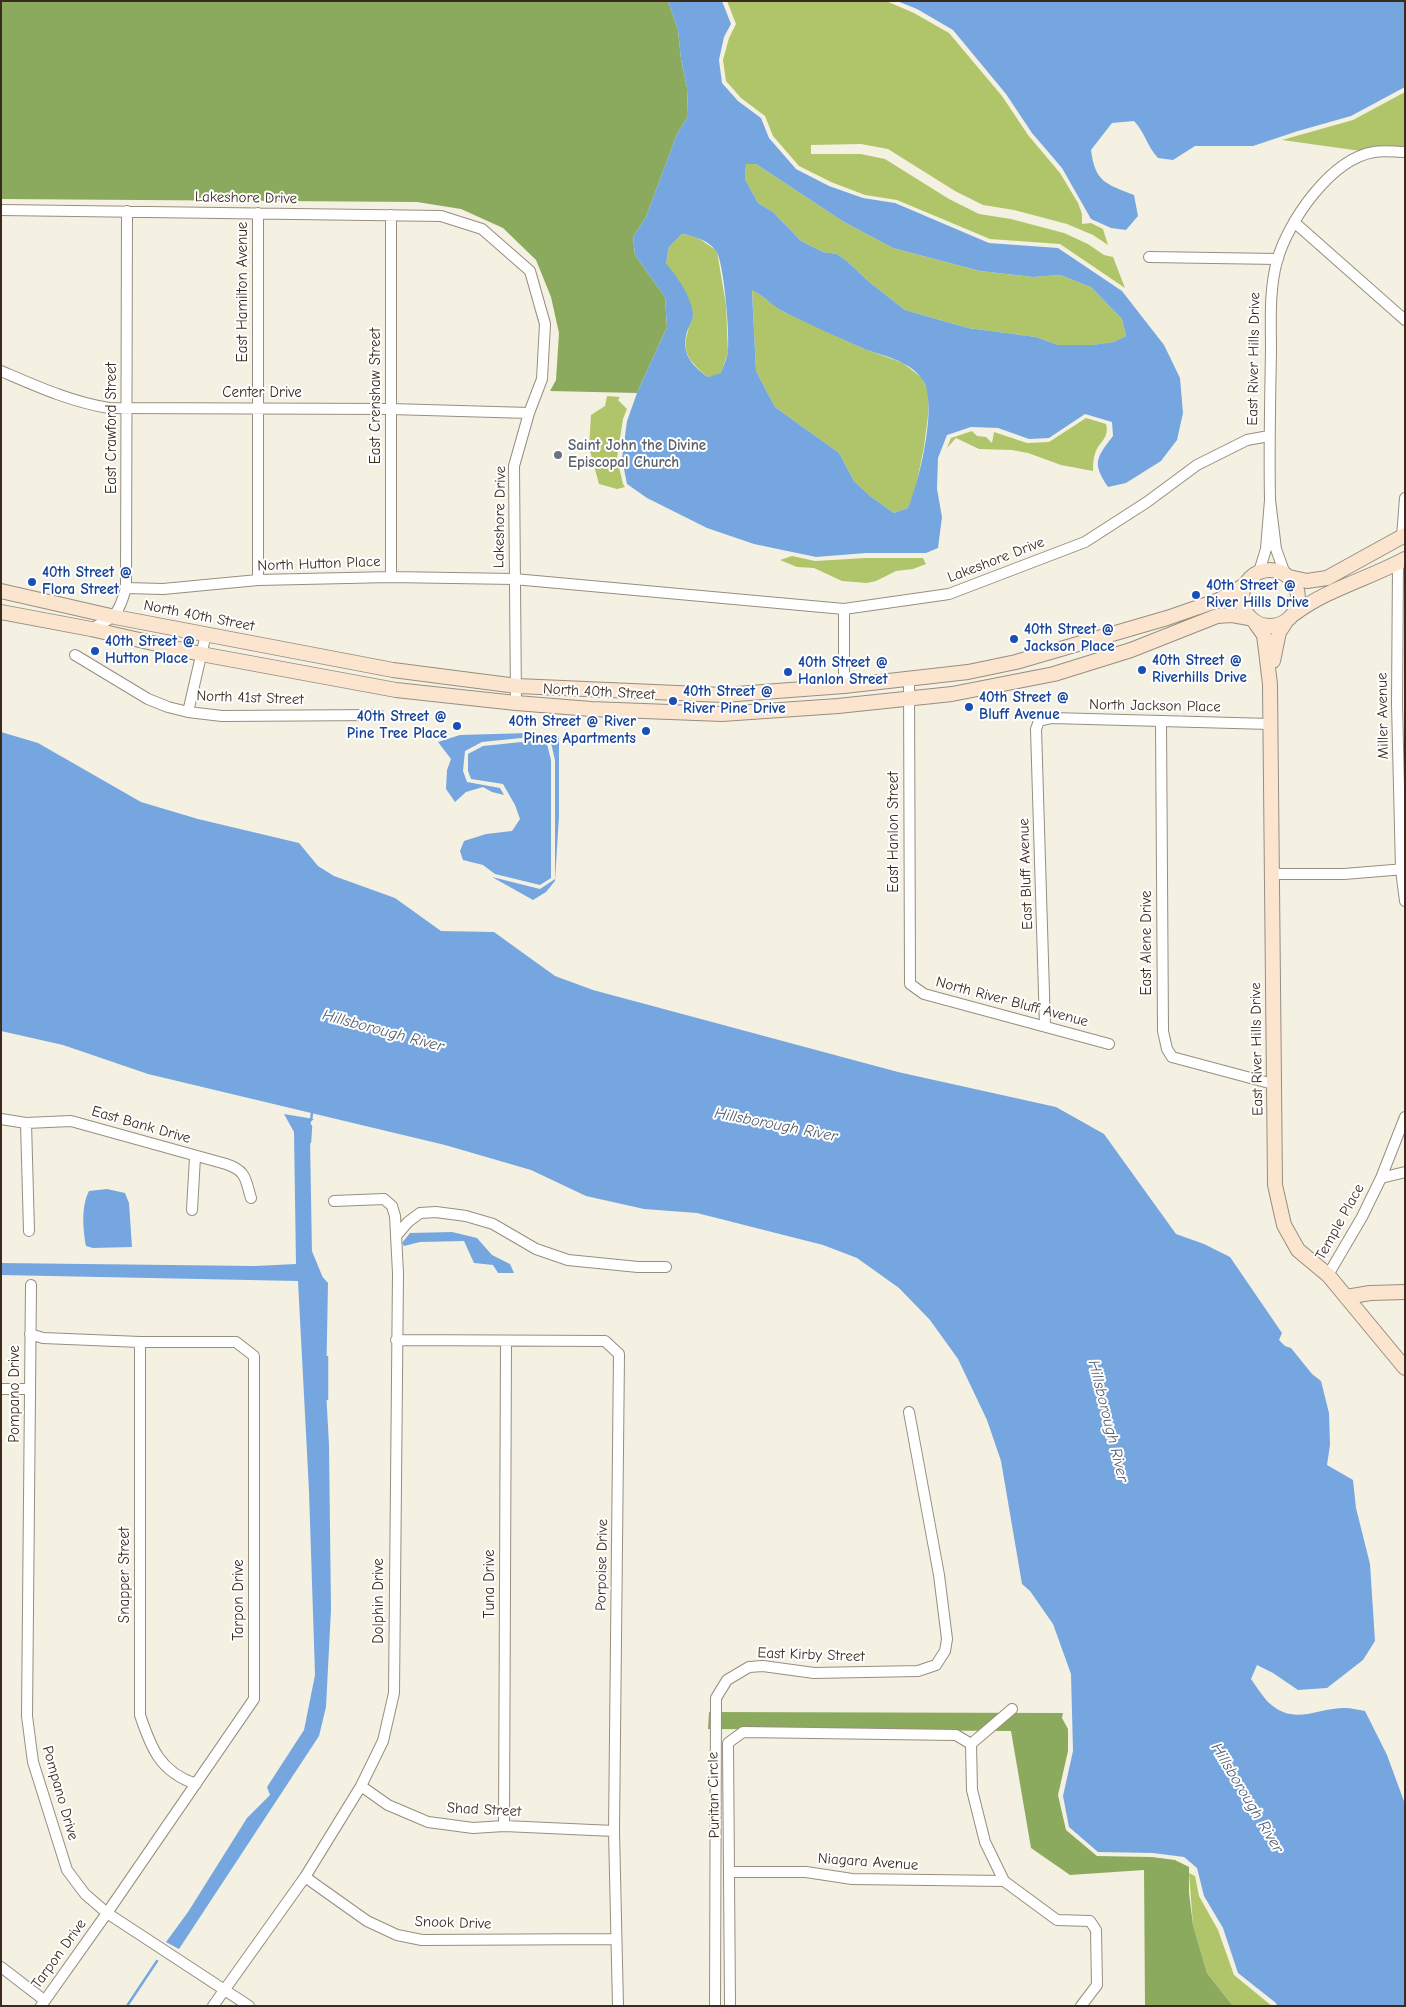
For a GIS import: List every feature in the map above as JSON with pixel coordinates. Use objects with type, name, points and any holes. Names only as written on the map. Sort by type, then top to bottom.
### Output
[{"type":"main road","points":[[1401,561],[1327,593],[1310,602],[1289,618],[1270,627],[1252,621],[1243,609],[1241,600],[1245,585],[1249,579],[1259,572],[1276,570],[1287,576],[1307,580],[1327,578],[1403,536]]},
{"type":"main road","points":[[1287,576],[1296,586],[1298,595],[1298,605],[1289,618]]},
{"type":"main road","name":"North 40th Street","points":[[1,591],[115,617],[393,670],[517,686],[723,695],[909,679],[968,672],[1016,662],[1168,618],[1219,600],[1245,585]]},
{"type":"main road","name":"North 40th Street","points":[[1,612],[91,629],[201,654],[396,690],[591,709],[722,714],[952,694],[1054,674],[1132,650],[1217,616],[1232,615],[1252,621]]},
{"type":"main road","name":"East River Hills Drive","points":[[1270,684],[1279,632],[1289,618]]},
{"type":"main road","name":"East River Hills Drive","points":[[1252,621],[1264,634],[1270,684],[1275,1185],[1284,1225],[1298,1250],[1328,1275],[1405,1368]]},
{"type":"main road","points":[[722,714],[723,695]]},
{"type":"main road","points":[[1346,1297],[1370,1293],[1405,1292]]},
{"type":"street","name":"East River Hills Drive","points":[[1259,572],[1266,549],[1270,500],[1269,436],[1272,285],[1278,258],[1294,222],[1326,179],[1348,161],[1374,152],[1405,152]]},
{"type":"street","name":"Lakeshore Drive","points":[[1,210],[441,216],[482,229],[530,271],[545,324],[542,379],[529,413],[514,466],[514,579],[844,609],[949,594],[1085,542],[1147,502],[1197,465],[1247,440],[1269,436]]},
{"type":"street","name":"East Crawford Street","points":[[115,617],[121,606],[126,588],[128,408],[126,211]]},
{"type":"street","name":"East Hamilton Avenue","points":[[258,213],[258,580]]},
{"type":"street","name":"East Crenshaw Street","points":[[391,215],[392,577]]},
{"type":"street","points":[[1294,222],[1405,320]]},
{"type":"street","points":[[1149,257],[1278,258]]},
{"type":"street","name":"Center Drive","points":[[1,371],[82,403],[108,408],[391,409],[529,413]]},
{"type":"street","points":[[1403,536],[1405,498]]},
{"type":"street","name":"East River Hills Drive","points":[[1270,500],[1276,549],[1287,576]]},
{"type":"street","name":"Miller Avenue","points":[[1401,561],[1397,704],[1405,900]]},
{"type":"street","name":"North Hutton Place","points":[[126,588],[162,589],[258,580],[392,577],[514,579]]},
{"type":"street","points":[[514,579],[516,703]]},
{"type":"street","points":[[844,609],[844,686]]},
{"type":"street","points":[[91,629],[115,617]]},
{"type":"street","points":[[188,712],[206,634]]},
{"type":"street","name":"North 41st Street","points":[[74,655],[148,699],[188,712],[222,716],[379,715]]},
{"type":"street","name":"East Hanlon Street","points":[[909,679],[910,984]]},
{"type":"street","name":"North Jackson Place","points":[[1039,721],[1052,718],[1270,724]]},
{"type":"street","name":"East Bluff Avenue","points":[[1039,721],[1036,729],[1045,1026]]},
{"type":"street","name":"East Alene Drive","points":[[1161,722],[1163,1031],[1167,1049],[1172,1057],[1273,1084]]},
{"type":"street","points":[[1271,874],[1344,874],[1403,869]]},
{"type":"street","name":"North River Bluff Avenue","points":[[910,984],[924,994],[1109,1044]]},
{"type":"street","points":[[1381,1178],[1405,1117]]},
{"type":"street","name":"East Bank Drive","points":[[1,1119],[26,1122],[71,1121],[239,1169],[245,1177],[252,1198]]},
{"type":"street","points":[[26,1122],[29,1231]]},
{"type":"street","points":[[192,1210],[195,1157]]},
{"type":"street","name":"Temple Place","points":[[1328,1275],[1362,1217],[1381,1178],[1405,1172]]},
{"type":"street","name":"Dolphin Drive","points":[[213,2006],[305,1877],[361,1786],[383,1741],[394,1693],[398,1272],[395,1216],[392,1206],[384,1199],[334,1201]]},
{"type":"street","points":[[396,1236],[408,1222],[420,1213],[436,1212],[466,1216],[493,1224],[536,1249],[568,1260],[638,1267],[666,1267]]},
{"type":"street","name":"Pompano Drive","points":[[31,1285],[27,1716],[33,1762],[67,1870],[85,1894],[107,1913],[249,2006]]},
{"type":"street","name":"Tarpon Drive","points":[[30,1334],[43,1338],[140,1342],[236,1342],[254,1356],[254,1699],[107,1913],[42,2003]]},
{"type":"street","name":"Porpoise Drive","points":[[396,1340],[605,1341],[620,1354],[614,1831],[618,2006]]},
{"type":"street","name":"Snapper Street","points":[[140,1342],[140,1715],[149,1742],[161,1762],[180,1779],[196,1784]]},
{"type":"street","name":"Tuna Drive","points":[[504,1826],[506,1342]]},
{"type":"street","points":[[1,1389],[30,1389]]},
{"type":"street","name":"East Kirby Street","points":[[715,2006],[716,1698],[727,1680],[749,1667],[763,1666],[814,1673],[918,1671],[936,1665],[945,1651],[947,1639],[939,1574],[909,1412]]},
{"type":"street","points":[[1012,1709],[971,1744],[972,1790],[976,1808],[985,1842],[1004,1881],[1057,1920],[1090,1921],[1096,1930],[1097,1985],[1081,2006]]},
{"type":"street","name":"Puritan Circle","points":[[730,2006],[728,1743],[743,1732],[956,1735],[971,1744]]},
{"type":"street","name":"Shad Street","points":[[361,1786],[388,1804],[428,1822],[473,1828],[504,1826],[614,1831]]},
{"type":"street","name":"Niagara Avenue","points":[[730,1872],[806,1872],[852,1878],[1004,1881]]},
{"type":"street","name":"Snook Drive","points":[[305,1877],[367,1921],[397,1935],[422,1940],[616,1939]]},
{"type":"street","points":[[1,1967],[42,2003]]},
{"type":"green space","points":[[1,1],[668,1],[678,30],[687,88],[688,116],[677,134],[646,217],[633,237],[635,255],[665,297],[667,327],[637,393],[550,391],[556,380],[559,333],[551,297],[536,260],[503,228],[461,209],[417,202],[1,199]]},
{"type":"green space","points":[[727,1],[886,1],[914,13],[949,33],[1002,96],[1028,135],[1060,173],[1078,203],[1082,214],[1082,224],[1091,223],[1103,229],[1108,245],[1093,235],[1067,224],[1014,210],[983,205],[955,191],[888,149],[861,144],[811,145],[811,154],[861,154],[885,159],[949,199],[979,214],[1011,219],[1064,233],[1088,244],[1104,255],[1113,257],[1125,288],[1060,244],[990,239],[897,200],[865,195],[831,182],[799,166],[773,136],[765,116],[741,98],[726,81],[723,60],[729,38],[736,24]]},
{"type":"green space","points":[[1405,92],[1405,147],[1361,151],[1282,140],[1353,120]]},
{"type":"green space","points":[[746,164],[756,164],[844,222],[893,248],[980,271],[1033,277],[1060,275],[1091,287],[1122,319],[1126,336],[1115,342],[1092,345],[1058,345],[1036,337],[968,328],[905,310],[837,254],[823,252],[801,241],[773,212],[758,203],[745,179]]},
{"type":"green space","points":[[682,234],[697,237],[717,251],[726,305],[728,352],[721,374],[708,377],[693,363],[686,351],[687,336],[693,316],[666,263],[669,247]]},
{"type":"green space","points":[[752,289],[784,312],[862,348],[903,363],[922,378],[929,394],[928,416],[915,491],[908,508],[894,513],[870,496],[854,481],[839,453],[775,407],[756,371]]},
{"type":"green space","points":[[607,396],[620,397],[618,400],[627,409],[623,419],[617,458],[625,487],[617,489],[599,484],[589,447],[591,415],[605,406]]},
{"type":"green space","points":[[1086,418],[1106,424],[1107,429],[1105,437],[1094,456],[1093,471],[1061,465],[1028,453],[1012,450],[979,449],[956,438],[947,448],[951,438],[972,431],[977,436],[986,437],[992,443],[994,432],[1027,443],[1049,442]]},
{"type":"green space","points":[[792,556],[815,561],[866,558],[923,558],[926,564],[913,569],[896,571],[876,581],[867,583],[842,581],[814,568],[797,567],[780,560]]},
{"type":"green space","points":[[709,1712],[1063,1713],[1062,1718],[1068,1729],[1068,1751],[1058,1795],[1066,1830],[1097,1856],[1152,1857],[1175,1860],[1189,1867],[1189,1893],[1193,1925],[1207,1973],[1233,2006],[1145,2006],[1144,1870],[1070,1875],[1031,1848],[1011,1731],[708,1729]]},
{"type":"green space","points":[[1189,1873],[1195,1876],[1199,1896],[1218,1930],[1234,1975],[1272,2006],[1233,2006],[1207,1973],[1193,1925]]},
{"type":"water","points":[[668,1],[722,1],[731,24],[724,37],[719,60],[722,83],[738,101],[761,118],[769,138],[796,169],[829,186],[863,198],[895,203],[989,243],[1058,248],[1122,291],[1164,345],[1180,378],[1183,413],[1177,440],[1161,461],[1126,483],[1108,487],[1100,472],[1098,461],[1113,436],[1112,422],[1085,414],[1049,438],[1029,439],[998,428],[971,427],[947,435],[938,458],[937,489],[942,517],[938,548],[926,553],[866,553],[816,557],[754,544],[707,528],[647,498],[627,484],[622,459],[627,421],[637,393],[667,327],[665,297],[635,255],[633,237],[646,217],[677,134],[688,116],[687,88],[678,30]],"holes":[[[746,164],[756,164],[844,222],[893,248],[980,271],[1033,277],[1060,275],[1091,287],[1122,319],[1126,336],[1114,342],[1092,345],[1058,345],[1036,337],[968,328],[905,310],[837,254],[823,252],[801,241],[773,212],[758,203],[745,179]],[[682,234],[687,235],[709,244],[716,251],[719,258],[726,299],[728,343],[727,354],[721,373],[708,377],[690,360],[685,343],[693,314],[686,293],[666,263],[669,247]],[[752,290],[786,313],[862,348],[903,363],[917,373],[927,390],[929,405],[928,423],[922,462],[908,508],[894,513],[870,496],[854,481],[839,453],[775,407],[756,371]]]},
{"type":"water","points":[[897,1],[1405,1],[1405,87],[1351,116],[1253,146],[1195,146],[1173,160],[1158,158],[1134,121],[1112,123],[1091,150],[1095,169],[1109,184],[1134,195],[1138,216],[1126,230],[1111,228],[1091,219],[1062,168],[1032,133],[1006,94],[953,30],[917,9]]},
{"type":"water","name":"Hillsborough River","points":[[1,732],[38,743],[141,802],[198,819],[299,843],[318,866],[334,876],[395,898],[441,931],[494,932],[555,976],[593,990],[898,1072],[1056,1107],[1104,1134],[1176,1234],[1204,1244],[1230,1257],[1282,1333],[1279,1340],[1285,1346],[1291,1348],[1312,1374],[1321,1381],[1329,1413],[1330,1445],[1327,1465],[1353,1480],[1356,1508],[1370,1564],[1375,1641],[1363,1660],[1327,1688],[1298,1690],[1257,1665],[1251,1679],[1267,1701],[1286,1713],[1295,1715],[1345,1708],[1365,1711],[1387,1755],[1405,1804],[1405,2006],[1277,2006],[1276,2003],[1238,1973],[1223,1928],[1204,1896],[1197,1868],[1184,1857],[1153,1853],[1098,1852],[1069,1827],[1063,1796],[1073,1751],[1071,1674],[1053,1624],[1030,1591],[1022,1584],[1001,1461],[987,1420],[958,1359],[930,1320],[899,1288],[857,1258],[823,1245],[697,1213],[644,1209],[586,1196],[531,1170],[445,1145],[148,1074],[63,1045],[1,1031]]},
{"type":"water","points":[[529,733],[559,736],[559,816],[555,881],[546,892],[533,900],[492,877],[540,889],[555,879],[555,760],[551,743],[541,736],[482,742],[465,751],[463,771],[467,782],[500,788],[504,795],[483,787],[466,792],[455,802],[446,789],[447,770],[451,759],[438,742],[460,735]]},
{"type":"water","points":[[541,740],[547,744],[551,760],[551,878],[540,885],[495,874],[483,865],[463,860],[460,851],[464,841],[486,834],[512,831],[520,819],[515,805],[503,784],[471,779],[468,771],[468,754],[483,746]]},
{"type":"water","points":[[284,1114],[314,1119],[311,1121],[310,1137],[312,1255],[319,1273],[328,1283],[326,1390],[329,1445],[331,1610],[326,1707],[319,1736],[179,1949],[166,1942],[188,1912],[247,1818],[270,1795],[267,1787],[304,1730],[315,1675],[309,1491],[298,1281],[1,1275],[1,1263],[255,1266],[296,1264],[294,1132]]},
{"type":"water","points":[[107,1189],[125,1193],[129,1203],[132,1247],[93,1248],[86,1246],[83,1218],[86,1197],[89,1191]]},
{"type":"water","points":[[452,1232],[477,1238],[492,1255],[510,1264],[514,1273],[498,1273],[493,1265],[474,1263],[464,1241],[420,1242],[404,1246],[402,1243],[410,1233]]},
{"type":"waterway","points":[[311,1120],[312,1113]]},
{"type":"waterway","points":[[310,1142],[311,1126]]},
{"type":"waterway","points":[[311,1252],[322,1279]]},
{"type":"waterway","points":[[327,1357],[327,1399]]},
{"type":"waterway","points":[[127,2006],[157,1961]]},
{"type":"place","name":"Saint John the Divine Episcopal Church","points":[[558,455]]},
{"type":"place","name":"40th Street @ Flora Street","points":[[32,582]]},
{"type":"place","name":"40th Street @ River Hills Drive","points":[[1196,595]]},
{"type":"place","name":"40th Street @ Jackson Place","points":[[1014,639]]},
{"type":"place","name":"40th Street @ Hutton Place","points":[[95,651]]},
{"type":"place","name":"40th Street @ Riverhills Drive","points":[[1142,670]]},
{"type":"place","name":"40th Street @ Hanlon Street","points":[[788,672]]},
{"type":"place","name":"40th Street @ River Pine Drive","points":[[673,701]]},
{"type":"place","name":"40th Street @ Bluff Avenue","points":[[969,707]]},
{"type":"place","name":"40th Street @ Pine Tree Place","points":[[457,726]]},
{"type":"place","name":"40th Street @ River Pines Apartments","points":[[646,731]]}]
